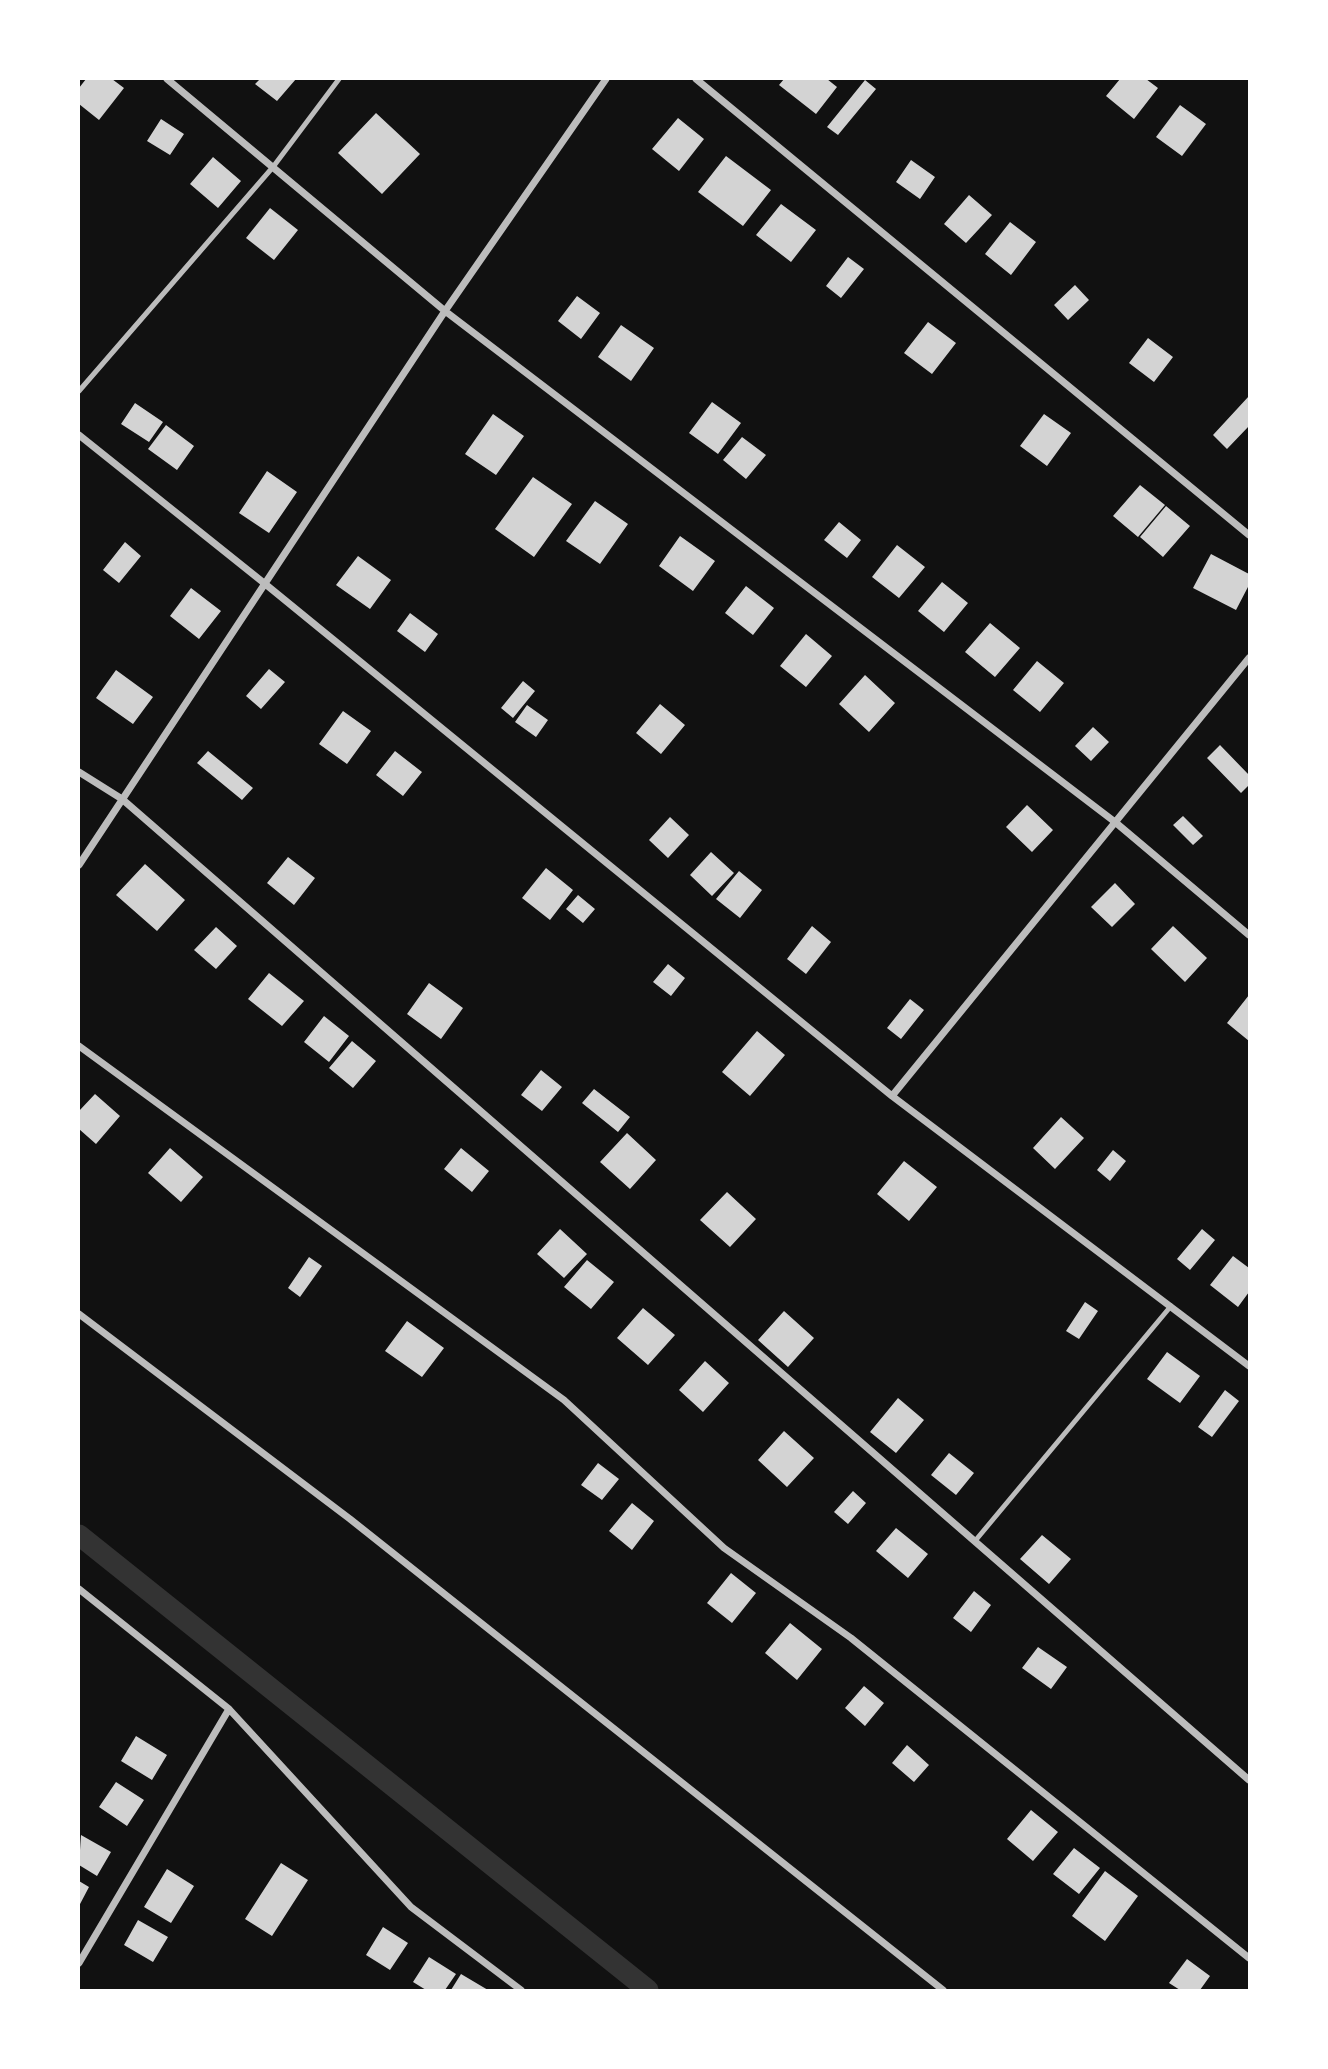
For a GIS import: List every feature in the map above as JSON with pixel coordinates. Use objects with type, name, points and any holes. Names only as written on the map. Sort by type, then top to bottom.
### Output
[{"type":"street","points":[[167,79],[445,311],[1115,822],[1249,935]]},
{"type":"street","points":[[79,865],[445,311],[606,79]]},
{"type":"street","points":[[696,79],[1249,535]]},
{"type":"street","points":[[79,435],[892,1096],[1249,1366]]},
{"type":"street","points":[[892,1096],[1249,658]]},
{"type":"street","points":[[79,772],[122,799],[1249,1780]]},
{"type":"street","points":[[79,1046],[564,1400],[724,1548],[850,1638],[1249,1958]]},
{"type":"street","points":[[79,1314],[371,1536],[943,1990]]},
{"type":"street","points":[[79,1589],[229,1709],[411,1907],[521,1990]]},
{"type":"street","points":[[79,1964],[229,1709]]},
{"type":"lane","points":[[79,391],[273,167],[339,79]]},
{"type":"lane","points":[[975,1541],[1171,1306]]},
{"type":"building","points":[[86,79],[112,79],[124,88],[99,120],[79,104],[79,88]]},
{"type":"building","points":[[260,79],[296,79],[277,101],[255,84]]},
{"type":"building","points":[[784,79],[827,79],[837,87],[816,114],[779,85]]},
{"type":"building","points":[[1120,79],[1146,79],[1158,88],[1134,119],[1106,96]]},
{"type":"building","points":[[865,80],[876,89],[838,135],[827,127]]},
{"type":"building","points":[[1180,105],[1206,124],[1182,156],[1156,137]]},
{"type":"building","points":[[376,113],[420,154],[382,194],[338,153]]},
{"type":"building","points":[[678,118],[704,139],[679,171],[652,149]]},
{"type":"building","points":[[161,119],[184,134],[170,155],[147,141]]},
{"type":"building","points":[[726,156],[771,190],[743,226],[698,192]]},
{"type":"building","points":[[213,157],[241,181],[218,208],[190,184]]},
{"type":"building","points":[[911,160],[935,177],[920,199],[896,182]]},
{"type":"building","points":[[969,195],[992,215],[966,243],[944,224]]},
{"type":"building","points":[[781,204],[816,230],[791,262],[756,235]]},
{"type":"building","points":[[270,208],[298,230],[274,260],[246,238]]},
{"type":"building","points":[[1010,222],[1036,242],[1011,275],[985,254]]},
{"type":"building","points":[[848,257],[864,269],[841,298],[826,286]]},
{"type":"building","points":[[1075,285],[1089,300],[1068,320],[1054,305]]},
{"type":"building","points":[[577,296],[600,313],[581,339],[558,321]]},
{"type":"building","points":[[928,322],[956,343],[932,374],[904,353]]},
{"type":"building","points":[[621,325],[654,348],[631,381],[598,357]]},
{"type":"building","points":[[1148,338],[1173,357],[1154,382],[1129,363]]},
{"type":"building","points":[[1249,396],[1249,426],[1227,449],[1213,435]]},
{"type":"building","points":[[712,402],[741,423],[718,454],[689,433]]},
{"type":"building","points":[[135,403],[163,422],[149,442],[121,424]]},
{"type":"building","points":[[493,414],[524,436],[496,475],[465,454]]},
{"type":"building","points":[[1044,414],[1071,433],[1047,466],[1020,446]]},
{"type":"building","points":[[166,425],[194,446],[177,470],[148,449]]},
{"type":"building","points":[[742,437],[766,455],[746,479],[723,460]]},
{"type":"building","points":[[267,471],[297,492],[269,533],[239,513]]},
{"type":"building","points":[[533,477],[572,504],[534,557],[495,529]]},
{"type":"building","points":[[1140,485],[1165,505],[1138,537],[1113,516]]},
{"type":"building","points":[[595,501],[628,524],[600,564],[566,541]]},
{"type":"building","points":[[1166,506],[1190,526],[1163,557],[1140,537]]},
{"type":"building","points":[[839,522],[861,540],[847,558],[824,540]]},
{"type":"building","points":[[680,536],[715,561],[693,591],[659,566]]},
{"type":"building","points":[[125,542],[141,556],[119,583],[103,570]]},
{"type":"building","points":[[897,545],[925,567],[899,598],[872,577]]},
{"type":"building","points":[[1211,554],[1249,574],[1249,585],[1236,610],[1193,588]]},
{"type":"building","points":[[358,556],[391,580],[370,609],[336,585]]},
{"type":"building","points":[[942,582],[968,603],[944,632],[918,611]]},
{"type":"building","points":[[746,586],[774,608],[753,635],[725,613]]},
{"type":"building","points":[[191,588],[221,611],[199,639],[170,616]]},
{"type":"building","points":[[410,613],[438,634],[425,652],[397,631]]},
{"type":"building","points":[[990,623],[1020,648],[995,677],[965,652]]},
{"type":"building","points":[[806,634],[832,656],[806,687],[780,666]]},
{"type":"building","points":[[1037,661],[1064,683],[1040,712],[1013,690]]},
{"type":"building","points":[[269,669],[285,682],[261,709],[246,696]]},
{"type":"building","points":[[116,670],[153,697],[133,724],[96,698]]},
{"type":"building","points":[[865,675],[895,703],[869,732],[839,704]]},
{"type":"building","points":[[523,681],[535,691],[513,718],[501,708]]},
{"type":"building","points":[[660,704],[685,725],[661,754],[636,733]]},
{"type":"building","points":[[527,705],[548,720],[536,737],[515,722]]},
{"type":"building","points":[[343,711],[371,731],[347,764],[319,744]]},
{"type":"building","points":[[1093,727],[1109,742],[1091,761],[1075,746]]},
{"type":"building","points":[[1220,745],[1249,775],[1249,785],[1241,793],[1207,758]]},
{"type":"building","points":[[208,751],[253,788],[242,800],[197,763]]},
{"type":"building","points":[[395,751],[422,772],[403,796],[376,775]]},
{"type":"building","points":[[1027,805],[1053,830],[1032,852],[1006,827]]},
{"type":"building","points":[[1183,816],[1203,836],[1193,845],[1173,825]]},
{"type":"building","points":[[670,817],[689,835],[668,858],[649,840]]},
{"type":"building","points":[[711,852],[734,873],[712,896],[690,875]]},
{"type":"building","points":[[288,857],[315,878],[294,905],[267,883]]},
{"type":"building","points":[[145,864],[185,900],[157,931],[116,895]]},
{"type":"building","points":[[546,868],[573,890],[550,920],[522,898]]},
{"type":"building","points":[[739,871],[762,890],[740,918],[716,899]]},
{"type":"building","points":[[1115,883],[1135,904],[1112,927],[1091,907]]},
{"type":"building","points":[[578,895],[595,909],[583,923],[566,909]]},
{"type":"building","points":[[812,926],[831,942],[806,974],[787,959]]},
{"type":"building","points":[[1173,926],[1207,958],[1185,982],[1151,949]]},
{"type":"building","points":[[216,927],[237,946],[216,969],[194,950]]},
{"type":"building","points":[[668,964],[685,978],[671,996],[653,982]]},
{"type":"building","points":[[269,973],[304,1001],[282,1026],[248,999]]},
{"type":"building","points":[[429,983],[463,1008],[441,1039],[407,1014]]},
{"type":"building","points":[[1249,995],[1249,1041],[1227,1023]]},
{"type":"building","points":[[910,999],[924,1010],[901,1039],[887,1028]]},
{"type":"building","points":[[324,1016],[349,1036],[329,1062],[304,1042]]},
{"type":"building","points":[[757,1031],[785,1055],[750,1096],[722,1072]]},
{"type":"building","points":[[352,1041],[376,1061],[353,1088],[329,1068]]},
{"type":"building","points":[[541,1070],[562,1087],[542,1111],[521,1095]]},
{"type":"building","points":[[594,1089],[630,1117],[618,1132],[582,1103]]},
{"type":"building","points":[[95,1094],[120,1116],[96,1144],[79,1129],[79,1111]]},
{"type":"building","points":[[1061,1117],[1084,1138],[1055,1169],[1033,1148]]},
{"type":"building","points":[[627,1133],[656,1160],[630,1189],[600,1162]]},
{"type":"building","points":[[170,1148],[203,1177],[181,1202],[148,1173]]},
{"type":"building","points":[[461,1148],[489,1171],[472,1192],[444,1169]]},
{"type":"building","points":[[1113,1150],[1126,1161],[1110,1181],[1097,1170]]},
{"type":"building","points":[[904,1161],[937,1187],[909,1221],[877,1194]]},
{"type":"building","points":[[727,1192],[756,1219],[730,1247],[700,1220]]},
{"type":"building","points":[[560,1229],[587,1254],[564,1278],[537,1254]]},
{"type":"building","points":[[1202,1229],[1215,1240],[1190,1270],[1177,1259]]},
{"type":"building","points":[[1233,1256],[1249,1268],[1249,1292],[1238,1307],[1210,1285]]},
{"type":"building","points":[[309,1257],[322,1266],[300,1297],[288,1288]]},
{"type":"building","points":[[587,1260],[614,1282],[591,1309],[564,1287]]},
{"type":"building","points":[[1085,1302],[1098,1311],[1079,1339],[1066,1331]]},
{"type":"building","points":[[643,1308],[675,1335],[648,1365],[617,1338]]},
{"type":"building","points":[[784,1311],[814,1338],[788,1367],[758,1340]]},
{"type":"building","points":[[407,1321],[444,1348],[422,1377],[385,1351]]},
{"type":"building","points":[[1167,1352],[1200,1376],[1180,1403],[1147,1379]]},
{"type":"building","points":[[705,1361],[729,1383],[703,1412],[679,1390]]},
{"type":"building","points":[[1225,1390],[1239,1401],[1212,1437],[1198,1427]]},
{"type":"building","points":[[898,1398],[924,1420],[896,1453],[870,1432]]},
{"type":"building","points":[[784,1431],[814,1458],[787,1487],[758,1460]]},
{"type":"building","points":[[949,1453],[974,1473],[956,1495],[931,1475]]},
{"type":"building","points":[[598,1463],[619,1479],[602,1500],[581,1485]]},
{"type":"building","points":[[853,1491],[866,1503],[848,1524],[834,1512]]},
{"type":"building","points":[[632,1503],[654,1521],[632,1550],[609,1531]]},
{"type":"building","points":[[896,1528],[928,1554],[908,1578],[876,1551]]},
{"type":"building","points":[[1042,1535],[1071,1559],[1049,1584],[1020,1559]]},
{"type":"building","points":[[731,1573],[756,1593],[732,1623],[707,1603]]},
{"type":"building","points":[[974,1591],[991,1605],[971,1632],[953,1618]]},
{"type":"building","points":[[790,1623],[822,1649],[797,1680],[765,1653]]},
{"type":"building","points":[[1038,1647],[1067,1667],[1051,1689],[1022,1668]]},
{"type":"building","points":[[864,1686],[884,1703],[865,1726],[845,1708]]},
{"type":"building","points":[[136,1736],[167,1755],[152,1780],[121,1761]]},
{"type":"building","points":[[907,1745],[929,1765],[914,1782],[892,1763]]},
{"type":"building","points":[[116,1782],[144,1800],[127,1826],[99,1807]]},
{"type":"building","points":[[1031,1810],[1058,1832],[1033,1861],[1007,1839]]},
{"type":"building","points":[[81,1835],[111,1852],[97,1876],[79,1865]]},
{"type":"building","points":[[1074,1848],[1100,1868],[1079,1894],[1053,1874]]},
{"type":"building","points":[[281,1863],[308,1880],[272,1936],[245,1919]]},
{"type":"building","points":[[167,1869],[194,1886],[171,1923],[144,1907]]},
{"type":"building","points":[[1105,1871],[1138,1896],[1105,1941],[1072,1916]]},
{"type":"building","points":[[79,1881],[89,1887],[79,1906]]},
{"type":"building","points":[[138,1920],[168,1937],[153,1962],[124,1945]]},
{"type":"building","points":[[383,1927],[408,1943],[390,1970],[366,1955]]},
{"type":"building","points":[[429,1957],[456,1974],[445,1990],[426,1990],[413,1982]]},
{"type":"building","points":[[1187,1959],[1210,1976],[1200,1990],[1180,1990],[1169,1983]]},
{"type":"building","points":[[461,1974],[488,1990],[451,1990]]},
{"type":"waterway","points":[[79,1535],[648,1990]]}]
